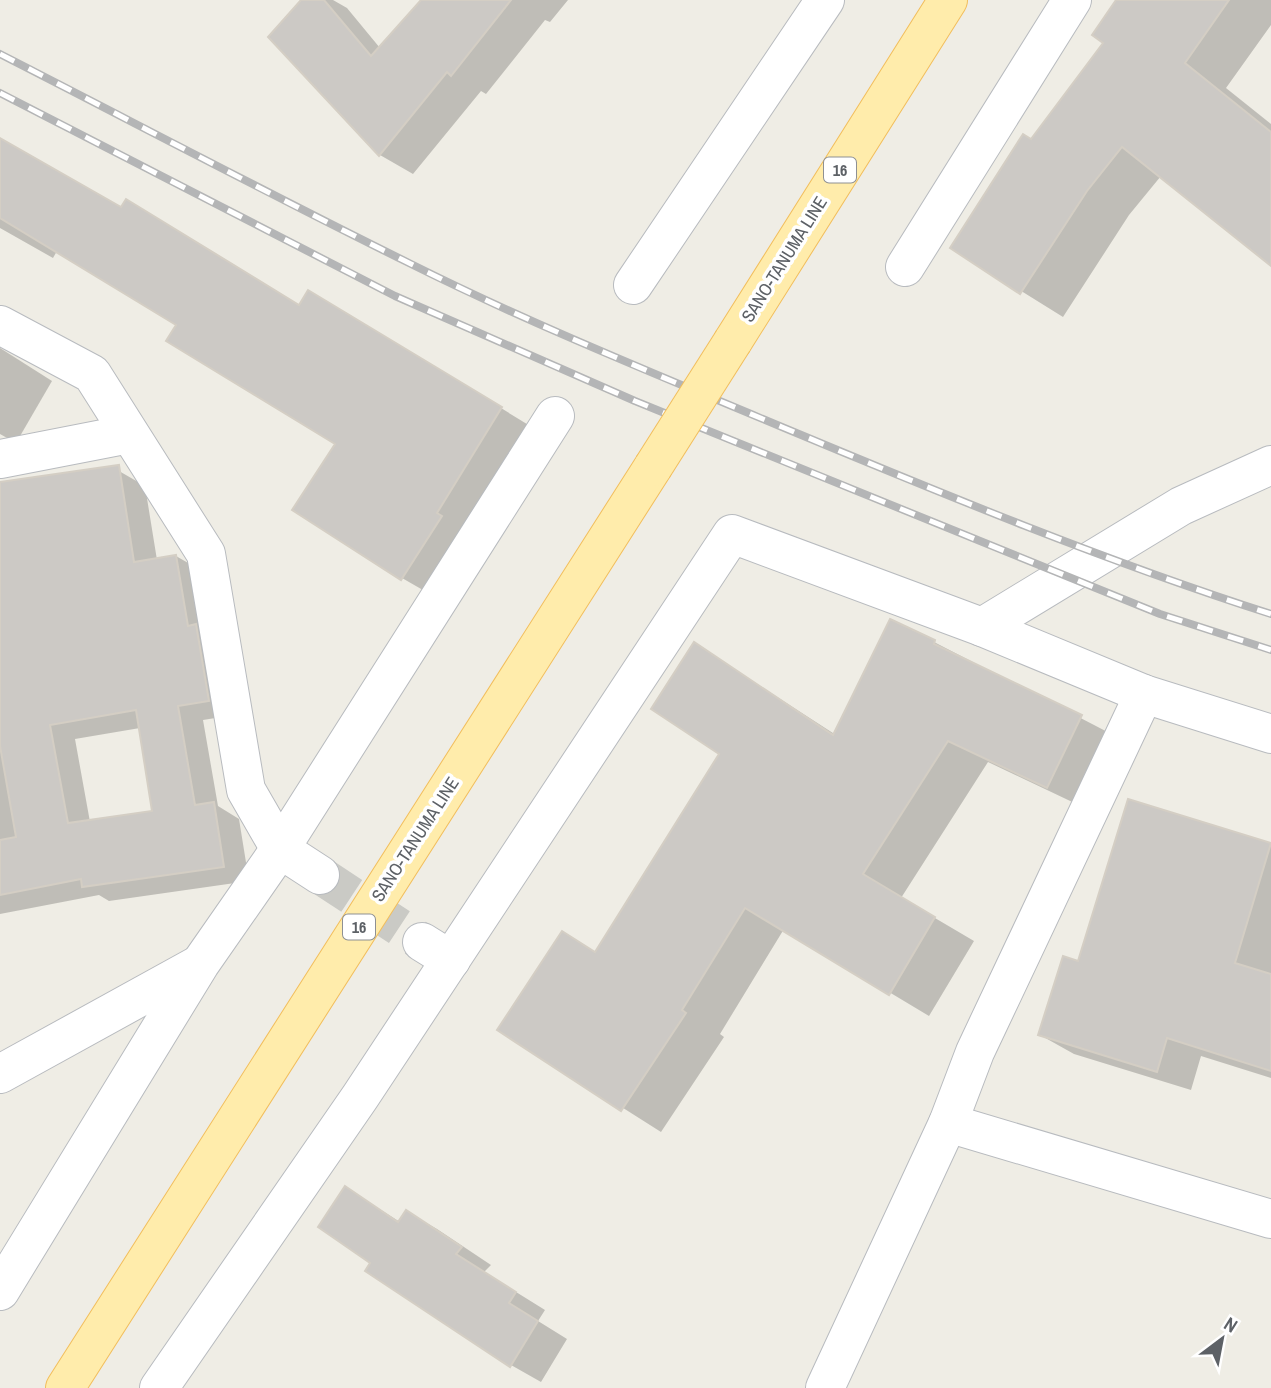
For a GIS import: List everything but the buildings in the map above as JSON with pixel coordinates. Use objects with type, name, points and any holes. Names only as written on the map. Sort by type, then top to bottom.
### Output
[{"type":"main road","name":"SANO-TANUMA LINE","points":[[65,1388],[948,0]]},
{"type":"street","points":[[633,285],[825,0]]},
{"type":"street","points":[[905,267],[1072,0]]},
{"type":"street","points":[[0,325],[92,374],[206,554],[246,790],[280,849],[320,875]]},
{"type":"street","points":[[0,1291],[200,964],[280,849],[555,416]]},
{"type":"street","points":[[0,458],[129,434]]},
{"type":"street","points":[[982,627],[1181,506],[1271,465]]},
{"type":"street","points":[[159,1388],[436,951],[732,534],[982,627],[1144,694],[1271,734]]},
{"type":"street","points":[[825,1388],[948,1124],[975,1052],[1144,694]]},
{"type":"street","points":[[0,1074],[200,964]]},
{"type":"street","points":[[948,1124],[1271,1219]]},
{"type":"tunnel","points":[[320,875],[422,942]]},
{"type":"railway","points":[[0,54],[359,238],[548,328],[1025,526],[1147,572],[1271,614]]},
{"type":"railway","points":[[0,93],[395,296],[635,401],[1160,614],[1271,650]]}]
